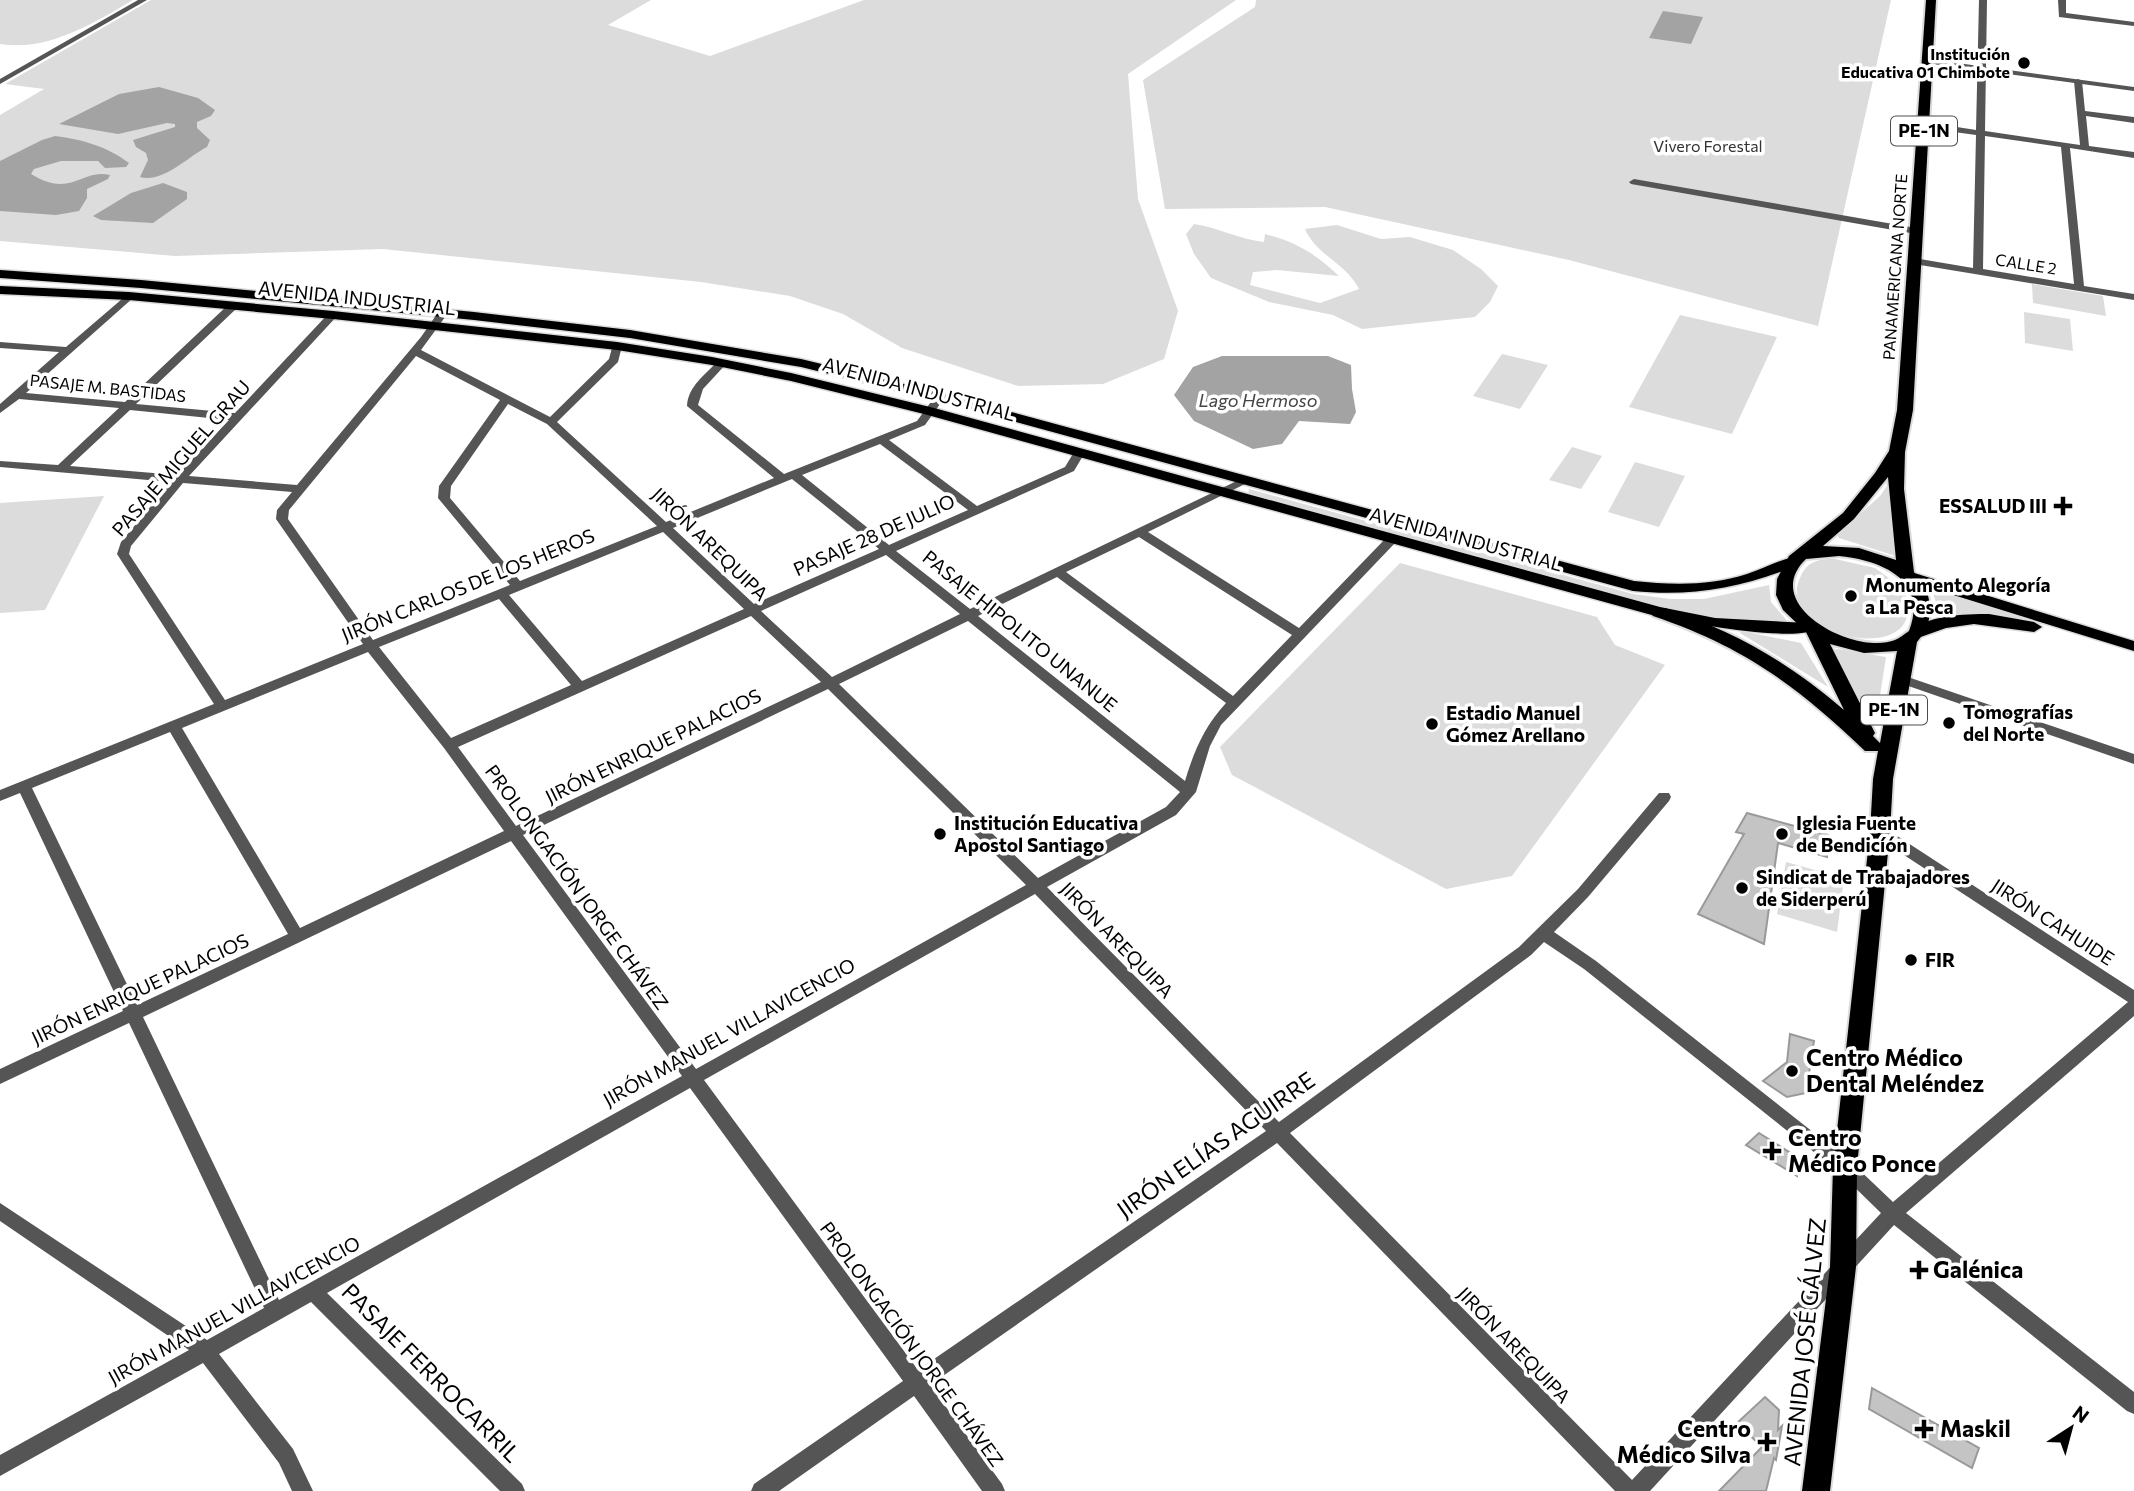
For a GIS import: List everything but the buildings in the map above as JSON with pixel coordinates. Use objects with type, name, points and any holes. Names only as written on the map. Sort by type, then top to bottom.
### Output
[{"type":"highway","name":"PANAMERICANA NORTE","points":[[1909,575],[1898,526],[1897,452],[1905,410],[1931,0]]},
{"type":"highway","name":"PANAMERICANA NORTE","points":[[1798,558],[1837,527],[1866,499],[1897,452]]},
{"type":"highway","points":[[1798,558],[1833,550],[1852,551],[1909,575]]},
{"type":"highway","name":"PE-1N","points":[[1798,558],[1786,579],[1785,593],[1798,619],[1811,629]]},
{"type":"highway","name":"PE-1N","points":[[1909,575],[1916,582],[1922,601],[1921,623],[1912,638]]},
{"type":"highway","points":[[1659,612],[1730,639],[1757,655],[1825,704],[1872,746]]},
{"type":"highway","points":[[1811,629],[1863,646],[1894,646],[1912,638]]},
{"type":"highway","name":"AVENIDA JOSÉ GÁLVEZ","points":[[1811,629],[1872,746],[1883,779]]},
{"type":"highway","name":"AVENIDA JOSÉ GÁLVEZ","points":[[1816,1491],[1843,1267],[1845,1167],[1881,832],[1883,779],[1899,678],[1912,638]]},
{"type":"main road","name":"AVENIDA INDUSTRIAL","points":[[0,274],[443,313],[630,334],[724,348],[801,363],[940,397],[1633,586],[1668,590],[1725,587],[1798,558]]},
{"type":"main road","name":"AVENIDA INDUSTRIAL","points":[[0,290],[129,296],[333,316],[617,346],[722,363],[929,411],[1659,612],[1726,624],[1811,629]]},
{"type":"main road","points":[[1909,575],[2134,646]]},
{"type":"main road","points":[[1912,638],[1955,620],[1990,619],[2033,626],[2134,657]]},
{"type":"street","points":[[0,82],[143,0]]},
{"type":"street","points":[[1978,272],[1983,0]]},
{"type":"street","points":[[2062,0],[2062,15],[2134,24]]},
{"type":"street","points":[[1928,61],[2134,89]]},
{"type":"street","points":[[2078,81],[2085,148]]},
{"type":"street","points":[[2083,113],[2134,120]]},
{"type":"street","points":[[1925,125],[2134,155]]},
{"type":"street","points":[[2065,145],[2080,288]]},
{"type":"street","points":[[1634,182],[1916,231]]},
{"type":"street","name":"CALLE 2","points":[[1914,261],[2134,297]]},
{"type":"street","points":[[0,410],[129,296]]},
{"type":"street","points":[[61,469],[233,306]]},
{"type":"street","name":"PROLONGACIÓN JORGE CHÁVEZ","points":[[443,313],[415,351],[283,510],[282,519],[370,645],[449,745],[995,1491]]},
{"type":"street","name":"PASAJE MIGUEL GRAU","points":[[222,706],[123,554],[125,545],[179,480],[333,316]]},
{"type":"street","points":[[0,345],[69,351]]},
{"type":"street","points":[[551,422],[614,360],[617,346]]},
{"type":"street","name":"JIRÓN AREQUIPA","points":[[415,351],[551,422],[664,526],[830,683],[1036,885],[1629,1491]]},
{"type":"street","name":"PASAJE HIPOLITO UNANUE","points":[[722,363],[696,392],[692,400],[693,406],[886,549],[1189,792]]},
{"type":"street","name":"PASAJE M. BASTIDAS","points":[[17,395],[237,417]]},
{"type":"street","name":"JIRÓN CARLOS DE LOS HEROS","points":[[0,796],[921,423],[940,397]]},
{"type":"street","points":[[505,400],[445,486],[444,498],[518,586]]},
{"type":"street","points":[[881,439],[977,511]]},
{"type":"street","name":"PASAJE 28 DE JULIO","points":[[449,745],[1070,469],[1078,454]]},
{"type":"street","points":[[0,464],[300,489]]},
{"type":"street","name":"JIRÓN ENRIQUE PALACIOS","points":[[0,1077],[830,683],[1243,481]]},
{"type":"street","points":[[1140,531],[1301,635]]},
{"type":"street","points":[[1189,792],[1203,746],[1216,722],[1391,540]]},
{"type":"street","points":[[1058,572],[1233,702]]},
{"type":"street","points":[[501,593],[580,687]]},
{"type":"street","points":[[1899,678],[2134,759]]},
{"type":"street","points":[[173,725],[297,936]]},
{"type":"street","points":[[24,786],[275,1311]]},
{"type":"street","name":"JIRÓN MANUEL VILLAVICENCIO","points":[[0,1466],[1171,811],[1189,792]]},
{"type":"street","name":"JIRÓN ELÍAS AGUIRRE","points":[[761,1491],[1278,1132],[1525,951],[1545,934],[1583,893],[1664,797]]},
{"type":"street","name":"JIRÓN CAHUIDE","points":[[1881,832],[2134,998]]},
{"type":"street","points":[[1545,934],[1590,965],[1845,1167],[1893,1213],[2134,1404]]},
{"type":"street","points":[[1636,1491],[1893,1213],[2134,1006]]},
{"type":"street","points":[[0,1211],[205,1350],[286,1456],[303,1491]]},
{"type":"street","name":"PASAJE FERROCARRIL","points":[[311,1290],[516,1491]]},
{"type":"green space","points":[[0,0],[133,0],[70,34],[35,44],[18,45],[0,44]]},
{"type":"green space","points":[[151,0],[651,0],[608,25],[710,56],[864,0],[1236,0],[1128,74],[1138,199],[1178,311],[1164,359],[1103,384],[1018,386],[902,348],[843,314],[790,296],[701,282],[383,249],[175,256],[0,241],[0,115],[44,89],[5,84]]},
{"type":"green space","name":"Vivero Forestal","points":[[1256,0],[1891,0],[1818,326],[1569,260],[1325,207],[1165,209],[1143,80],[1255,7]]},
{"type":"green space","points":[[1194,224],[1264,242],[1265,234],[1296,245],[1314,255],[1339,276],[1277,270],[1253,272],[1250,285],[1320,303],[1359,289],[1347,272],[1316,246],[1305,229],[1337,225],[1381,239],[1410,237],[1453,250],[1481,269],[1498,286],[1490,302],[1475,317],[1362,329],[1333,315],[1269,302],[1211,278],[1194,254],[1186,234]]},
{"type":"green space","points":[[2032,284],[2103,296],[2106,316],[2033,303]]},
{"type":"green space","points":[[2024,312],[2070,319],[2073,351],[2025,343]]},
{"type":"green space","points":[[1680,315],[1777,337],[1732,434],[1629,407]]},
{"type":"green space","points":[[1502,354],[1548,365],[1520,409],[1473,396]]},
{"type":"green space","points":[[1572,447],[1602,456],[1581,489],[1549,480]]},
{"type":"green space","points":[[1635,462],[1685,476],[1659,527],[1608,512]]},
{"type":"green space","points":[[1890,481],[1899,557],[1839,538],[1837,535],[1881,495]]},
{"type":"green space","points":[[1249,489],[1633,594],[1670,599],[1704,599],[1769,585],[1771,602],[1789,623],[1724,620],[1655,607],[1248,495]]},
{"type":"green space","points":[[104,496],[45,610],[0,613],[0,503]]},
{"type":"green space","points":[[1835,559],[1875,568],[1904,589],[1908,615],[1897,631],[1878,638],[1854,637],[1829,630],[1809,617],[1798,599],[1800,578],[1814,562]]},
{"type":"green space","name":"Estadio Manuel Gómez Arellano","points":[[1400,563],[1597,617],[1615,645],[1665,665],[1512,876],[1446,889],[1232,775],[1220,747]]},
{"type":"green space","points":[[1931,587],[2058,627],[1991,615],[1940,615]]},
{"type":"green space","points":[[1742,631],[1801,643],[1828,687],[1740,633]]},
{"type":"green space","points":[[1833,650],[1886,657],[1876,721],[1871,720],[1833,654]]},
{"type":"green space","points":[[1786,862],[1844,878],[1837,932],[1777,914]]},
{"type":"water","points":[[1663,11],[1703,17],[1691,44],[1649,38]]},
{"type":"water","points":[[159,87],[198,98],[215,110],[211,116],[197,122],[197,128],[210,140],[207,147],[158,176],[140,177],[148,160],[146,153],[136,147],[133,140],[175,127],[175,124],[167,123],[118,134],[59,124],[119,94]]},
{"type":"water","points":[[55,136],[94,145],[129,163],[126,167],[105,168],[98,161],[61,161],[34,169],[31,174],[57,184],[91,175],[110,175],[108,179],[87,189],[87,198],[79,211],[56,215],[0,211],[0,161]]},
{"type":"water","points":[[163,183],[187,192],[187,199],[153,223],[101,220],[93,216],[131,193]]},
{"type":"water","name":"Lago Hermoso","points":[[1222,356],[1328,356],[1351,365],[1356,412],[1350,424],[1299,421],[1282,444],[1253,449],[1194,421],[1174,395],[1193,367]]},
{"type":"place","name":"Institución Educativa 01 Chimbote","points":[[2024,63]]},
{"type":"place","name":"ESSALUD III","points":[[2063,506]]},
{"type":"place","name":"Monumento Alegoría a La Pesca","points":[[1851,596]]},
{"type":"place","name":"Tomografías del Norte","points":[[1949,723]]},
{"type":"place","name":"Estadio Manuel Gómez Arellano","points":[[1432,724]]},
{"type":"place","name":"Institución Educativa Apostol Santiago","points":[[940,834]]},
{"type":"place","name":"Iglesia Fuente de Bendicíón","points":[[1782,834]]},
{"type":"place","name":"Sindicat de Trabajadores de Siderperú","points":[[1742,888]]},
{"type":"place","name":"FIR","points":[[1911,960]]},
{"type":"place","name":"Centro Médico Dental Meléndez","points":[[1792,1071]]},
{"type":"place","name":"Centro Médico Ponce","points":[[1772,1151]]},
{"type":"place","name":"Galénica","points":[[1919,1270]]},
{"type":"place","name":"Maskil","points":[[1924,1429]]},
{"type":"place","name":"Centro Médico Silva","points":[[1767,1442]]}]
